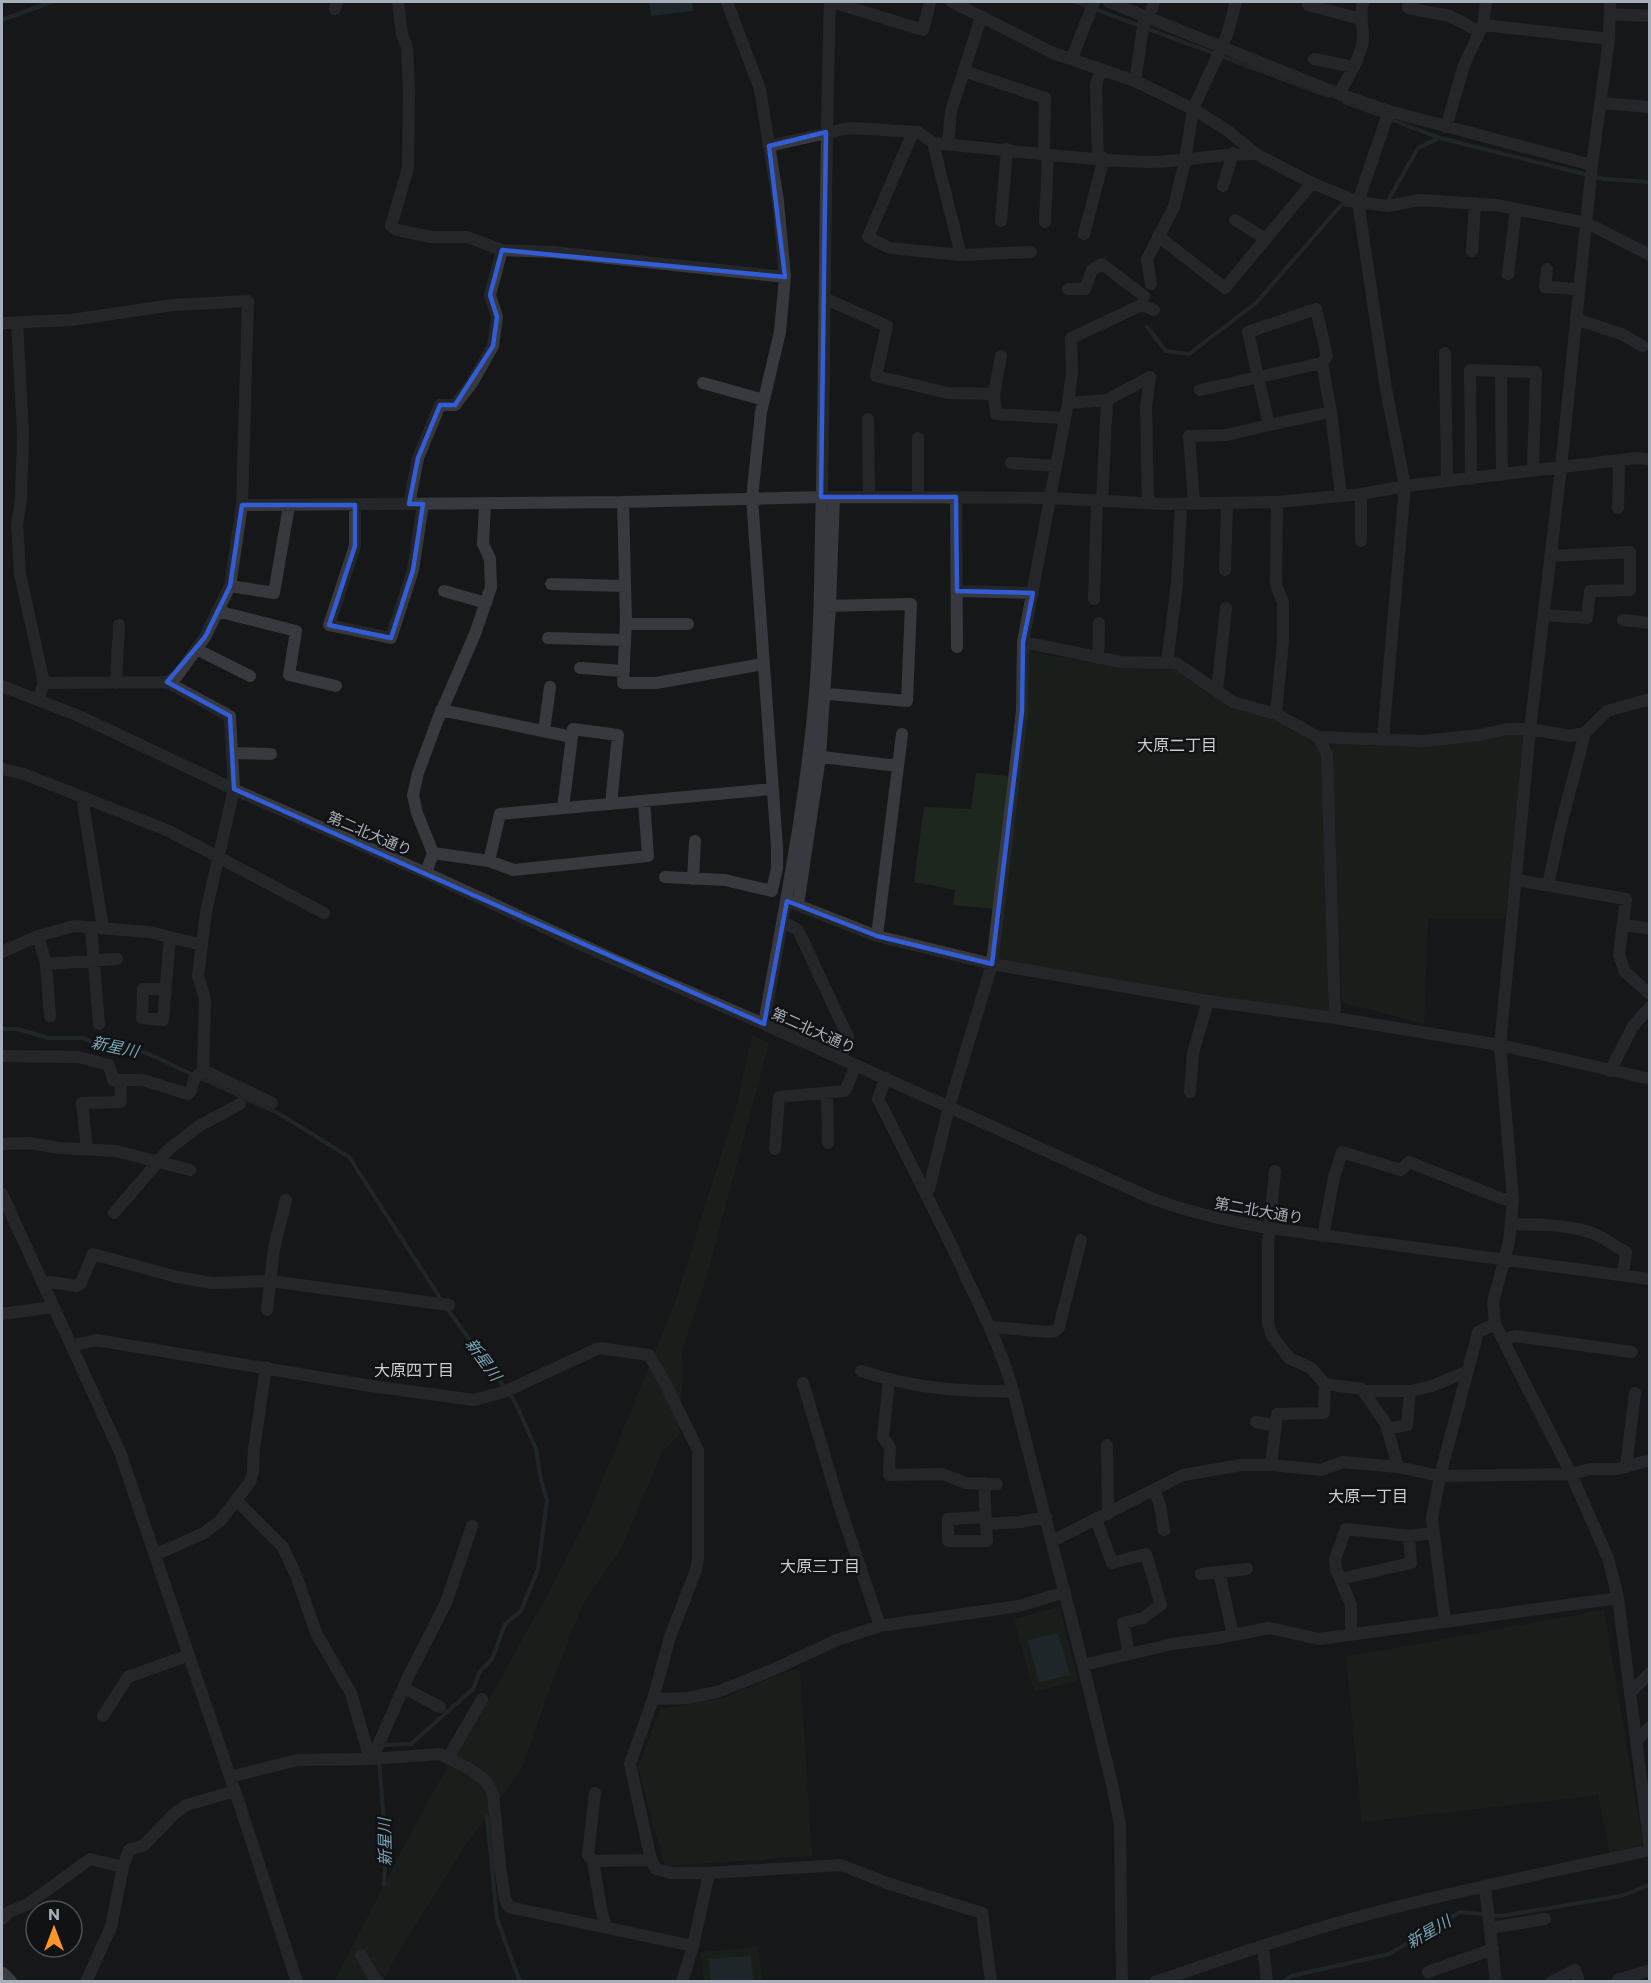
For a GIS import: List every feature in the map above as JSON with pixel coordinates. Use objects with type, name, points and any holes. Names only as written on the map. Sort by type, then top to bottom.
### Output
[{"type":"highway","points":[[2,1975],[9,1982]]},
{"type":"street","points":[[398,2],[402,34],[407,47],[410,91],[408,168],[391,226],[397,230],[431,237],[467,237],[502,250],[553,252],[785,277]]},
{"type":"street","points":[[665,878],[725,880],[772,891],[777,867],[752,498],[764,400],[780,332],[785,277],[778,201],[759,89],[728,2]]},
{"type":"street","points":[[764,1024],[783,922],[792,903],[814,756],[820,693],[828,497],[826,132],[831,2],[923,30],[930,2]]},
{"type":"street","points":[[952,2],[1053,53],[1135,81],[1193,109],[1227,130],[1256,154],[1312,183],[1358,202],[1388,206],[1419,200],[1475,203],[1516,209],[1587,223],[1650,255]]},
{"type":"street","points":[[1072,58],[1094,2]]},
{"type":"street","points":[[1109,2],[1340,94],[1389,111],[1592,166]]},
{"type":"street","points":[[1135,81],[1142,34],[1146,18],[1154,2]]},
{"type":"street","points":[[1152,284],[1147,259],[1174,207],[1185,161],[1193,109],[1227,35],[1236,2]]},
{"type":"street","points":[[1340,94],[1354,67],[1363,40],[1360,19],[1363,2]]},
{"type":"street","points":[[1409,2],[1408,8],[1450,16],[1481,28],[1609,39]]},
{"type":"street","points":[[1446,127],[1464,65],[1481,28],[1486,2]]},
{"type":"street","points":[[1308,5],[1360,19]]},
{"type":"street","points":[[1155,1982],[1352,1919],[1650,1849],[1618,1598],[1608,1558],[1571,1474],[1495,1324],[1493,1302],[1512,1224],[1513,1199],[1500,1045],[1530,729],[1561,468],[1590,183],[1609,39],[1610,8],[1650,15]]},
{"type":"street","points":[[948,144],[951,111],[981,17]]},
{"type":"street","points":[[1314,59],[1354,67]]},
{"type":"street","points":[[1084,234],[1101,158],[1096,86],[1101,69]]},
{"type":"street","points":[[964,71],[1045,98],[1046,222]]},
{"type":"street","points":[[1601,103],[1650,107]]},
{"type":"street","points":[[1383,738],[1405,486],[1386,389],[1358,202],[1389,111]]},
{"type":"street","points":[[769,146],[849,128],[918,132],[933,143],[1145,162],[1185,161],[1233,153],[1256,154]]},
{"type":"street","points":[[913,132],[868,237],[890,248],[961,255],[1031,252]]},
{"type":"street","points":[[933,143],[961,255]]},
{"type":"street","points":[[1001,221],[1007,149]]},
{"type":"street","points":[[1223,186],[1233,153]]},
{"type":"street","points":[[1158,236],[1225,288],[1312,183]]},
{"type":"street","points":[[1472,251],[1475,203]]},
{"type":"street","points":[[1508,274],[1516,209]]},
{"type":"street","points":[[1235,220],[1266,239]]},
{"type":"street","points":[[409,504],[418,458],[440,405],[455,405],[472,383],[493,346],[497,317],[490,295],[502,250]]},
{"type":"street","points":[[1068,289],[1085,289],[1092,270],[1101,264],[1144,296]]},
{"type":"street","points":[[1547,269],[1545,287],[1579,289]]},
{"type":"street","points":[[826,299],[887,326],[876,375],[948,393],[994,393]]},
{"type":"street","points":[[2,323],[70,320],[173,305],[248,302],[242,505],[230,586],[196,649],[177,676],[167,682]]},
{"type":"street","points":[[926,1192],[929,1189],[949,1107],[992,964],[1022,711],[1023,642],[1068,403],[1072,372],[1071,338],[1142,305],[1154,310]]},
{"type":"street","points":[[1200,390],[1259,376],[1322,363],[1327,356],[1316,309],[1248,332],[1259,376],[1269,424]]},
{"type":"street","points":[[1576,319],[1621,334],[1643,346]]},
{"type":"street","points":[[17,323],[23,432],[21,499],[17,525],[20,574],[44,683],[38,700]]},
{"type":"street","points":[[1445,353],[1447,481]]},
{"type":"street","points":[[1001,356],[994,393],[996,414],[1065,418]]},
{"type":"street","points":[[1322,363],[1331,412],[1341,496]]},
{"type":"street","points":[[1471,479],[1470,370],[1536,372],[1533,471]]},
{"type":"street","points":[[1501,370],[1502,475]]},
{"type":"street","points":[[1068,403],[1107,400],[1150,377],[1146,408],[1148,503]]},
{"type":"street","points":[[703,383],[764,400]]},
{"type":"street","points":[[1094,599],[1107,400]]},
{"type":"street","points":[[1167,663],[1188,503],[1189,436],[1226,435],[1331,412]]},
{"type":"street","points":[[868,419],[869,497]]},
{"type":"street","points":[[918,438],[918,497]]},
{"type":"street","points":[[242,505],[485,504],[828,497],[1050,498],[1148,503],[1277,502],[1361,494],[1405,486],[1619,460],[1650,459]]},
{"type":"street","points":[[1618,508],[1619,460]]},
{"type":"street","points":[[1011,463],[1056,466]]},
{"type":"street","points":[[1361,494],[1361,541]]},
{"type":"street","points":[[956,497],[957,647]]},
{"type":"street","points":[[623,502],[626,624],[623,683],[656,683],[763,664]]},
{"type":"street","points":[[1276,714],[1283,641],[1283,602],[1276,585],[1277,502]]},
{"type":"street","points":[[1225,570],[1227,503]]},
{"type":"street","points":[[355,505],[355,546],[330,625],[391,638],[413,570],[423,504]]},
{"type":"street","points":[[426,873],[433,853],[417,813],[413,795],[418,773],[441,710],[475,634],[491,587],[490,559],[483,544],[485,504]]},
{"type":"street","points":[[230,586],[274,593],[290,506]]},
{"type":"street","points":[[1544,615],[1587,618],[1590,591],[1630,590],[1630,552],[1550,556]]},
{"type":"street","points":[[551,584],[625,586]]},
{"type":"street","points":[[444,591],[486,603]]},
{"type":"street","points":[[957,591],[1033,593]]},
{"type":"street","points":[[820,693],[907,701],[911,604],[825,606]]},
{"type":"street","points":[[1217,691],[1226,608]]},
{"type":"street","points":[[217,611],[296,631],[289,675],[336,686]]},
{"type":"street","points":[[1623,620],[1650,623]]},
{"type":"street","points":[[1098,658],[1099,623]]},
{"type":"street","points":[[626,624],[688,624]]},
{"type":"street","points":[[116,683],[119,625]]},
{"type":"street","points":[[548,638],[625,640]]},
{"type":"street","points":[[1023,642],[1121,662],[1176,663],[1233,702],[1276,714],[1318,737],[1422,741],[1480,735],[1507,729],[1530,729],[1570,736],[1585,733]]},
{"type":"street","points":[[196,649],[250,676]]},
{"type":"street","points":[[580,668],[624,670]]},
{"type":"street","points":[[2,1056],[78,1057],[109,1065],[113,1080],[143,1080],[188,1094],[191,1092],[200,1073],[206,999],[198,976],[206,912],[234,789],[230,716],[167,682],[44,683]]},
{"type":"street","name":"第二北大通り","points":[[2,686],[79,716],[234,789],[426,873],[615,960],[1180,1209],[1220,1220],[1268,1228],[1650,1279]]},
{"type":"street","points":[[544,731],[550,687]]},
{"type":"street","points":[[1548,885],[1585,733],[1607,711],[1650,699]]},
{"type":"street","points":[[441,710],[572,737]]},
{"type":"street","points":[[563,808],[573,729],[618,735],[611,804]]},
{"type":"street","points":[[877,936],[902,734]]},
{"type":"street","points":[[1318,737],[1327,754],[1335,1018]]},
{"type":"street","points":[[232,753],[271,754]]},
{"type":"street","points":[[814,756],[898,766]]},
{"type":"street","points":[[792,903],[793,870],[814,756]]},
{"type":"street","points":[[2,769],[24,774],[169,831],[324,912]]},
{"type":"street","points":[[489,861],[500,814],[772,789]]},
{"type":"street","points":[[82,797],[97,928],[94,961],[99,1024]]},
{"type":"street","points":[[433,853],[489,861],[514,870],[648,856],[644,801]]},
{"type":"street","points":[[693,879],[695,841]]},
{"type":"street","points":[[777,867],[793,870]]},
{"type":"street","points":[[1516,880],[1626,900],[1619,955],[1625,972],[1650,994]]},
{"type":"street","points":[[792,903],[877,936],[992,964],[1500,1045],[1650,1079]]},
{"type":"street","points":[[783,922],[798,930],[848,1037],[841,1059]]},
{"type":"street","points":[[1623,924],[1650,929]]},
{"type":"street","points":[[2,952],[38,936],[74,926],[149,932],[202,945]]},
{"type":"street","points":[[38,936],[46,964],[50,1016]]},
{"type":"street","points":[[166,988],[170,937]]},
{"type":"street","points":[[46,964],[117,959]]},
{"type":"street","points":[[1190,1092],[1193,1053],[1208,1000]]},
{"type":"street","points":[[1610,1071],[1633,1026],[1650,1007]]},
{"type":"street","points":[[775,1149],[779,1097],[845,1091],[856,1065]]},
{"type":"street","points":[[200,1073],[272,1103]]},
{"type":"street","points":[[886,1078],[878,1099],[991,1327],[1014,1391],[1112,1784],[1119,1826],[1122,1982]]},
{"type":"street","points":[[87,1149],[82,1103],[121,1102],[120,1080]]},
{"type":"street","points":[[827,1094],[828,1143]]},
{"type":"street","points":[[114,1214],[168,1150],[199,1126],[240,1104]]},
{"type":"street","points":[[2,1144],[30,1143],[59,1148],[116,1151],[190,1170]]},
{"type":"street","points":[[1323,1236],[1341,1152],[1401,1170],[1409,1162],[1503,1199],[1513,1199]]},
{"type":"street","points":[[1275,1171],[1268,1228],[1268,1323],[1272,1336],[1289,1358],[1311,1368],[1325,1384],[1363,1391],[1410,1391],[1432,1386],[1468,1371]]},
{"type":"street","points":[[2,1194],[120,1452],[297,1982]]},
{"type":"street","points":[[267,1310],[274,1248],[286,1200]]},
{"type":"street","points":[[1512,1224],[1547,1225],[1585,1231],[1598,1236],[1626,1252],[1623,1275]]},
{"type":"street","points":[[991,1327],[1055,1331],[1059,1327],[1081,1240]]},
{"type":"street","points":[[43,1284],[50,1282],[77,1286],[81,1283],[93,1254],[177,1277],[212,1283],[270,1281],[444,1305]]},
{"type":"street","points":[[2,1314],[52,1307]]},
{"type":"street","points":[[1445,1622],[1432,1518],[1440,1476],[1478,1332],[1495,1324]]},
{"type":"street","points":[[1504,1339],[1516,1336],[1632,1352]]},
{"type":"street","points":[[73,1348],[79,1344],[96,1340],[371,1386],[474,1400],[507,1390],[599,1348],[649,1356],[698,1450],[699,1558],[670,1636],[653,1699],[630,1764],[651,1860],[656,1869],[672,1873],[709,1873],[841,1864],[887,1883],[982,1913],[990,1982]]},
{"type":"street","points":[[155,1555],[204,1533],[220,1521],[250,1482],[266,1367]]},
{"type":"street","points":[[861,1371],[889,1380],[968,1392],[1014,1391]]},
{"type":"street","points":[[889,1380],[883,1437],[890,1448],[889,1474],[942,1474],[966,1483],[997,1484]]},
{"type":"street","points":[[803,1383],[839,1504],[880,1626]]},
{"type":"street","points":[[1272,1465],[1277,1414],[1324,1413],[1325,1384]]},
{"type":"street","points":[[1363,1391],[1388,1429],[1398,1467]]},
{"type":"street","points":[[1388,1429],[1407,1425],[1410,1391]]},
{"type":"street","points":[[1626,1467],[1635,1393]]},
{"type":"street","points":[[1256,1422],[1276,1426]]},
{"type":"street","points":[[1107,1445],[1108,1514]]},
{"type":"street","points":[[1052,1541],[1183,1474],[1241,1465],[1272,1465],[1321,1470],[1343,1462],[1398,1467],[1440,1476],[1571,1474],[1591,1469],[1617,1469],[1650,1460]]},
{"type":"street","points":[[984,1483],[986,1521],[1020,1522],[1046,1517]]},
{"type":"street","points":[[1154,1490],[1160,1505],[1164,1530]]},
{"type":"street","points":[[236,1500],[283,1547],[297,1578],[316,1634],[351,1693],[375,1759]]},
{"type":"street","points":[[1096,1519],[1112,1563],[1146,1554],[1161,1605],[1143,1618],[1123,1623],[1128,1654]]},
{"type":"street","points":[[375,1759],[404,1688],[446,1603],[472,1526]]},
{"type":"street","points":[[1351,1634],[1351,1605],[1340,1579],[1335,1559],[1346,1528],[1409,1536],[1434,1532]]},
{"type":"street","points":[[1340,1579],[1411,1563],[1409,1536]]},
{"type":"street","points":[[1201,1574],[1247,1569]]},
{"type":"street","points":[[1219,1572],[1233,1635]]},
{"type":"street","points":[[653,1699],[688,1698],[717,1692],[837,1640],[880,1626],[1019,1606],[1065,1593]]},
{"type":"street","points":[[1083,1665],[1172,1644],[1269,1629],[1319,1639],[1618,1598]]},
{"type":"street","points":[[103,1716],[128,1677],[189,1654]]},
{"type":"street","points":[[1630,1693],[1650,1673]]},
{"type":"street","points":[[404,1688],[440,1707]]},
{"type":"street","points":[[448,1758],[482,1699]]},
{"type":"street","points":[[1636,1741],[1650,1727]]},
{"type":"street","points":[[230,1777],[297,1760],[375,1759],[440,1754],[470,1769],[486,1781],[493,1794],[500,1866],[505,1899],[509,1907],[693,1946]]},
{"type":"street","points":[[86,1982],[111,1927],[123,1867],[129,1850],[144,1845],[175,1813],[187,1805],[235,1791]]},
{"type":"street","points":[[595,1793],[588,1855],[593,1861],[606,1927]]},
{"type":"street","points":[[2,1919],[9,1912],[28,1904],[90,1859],[123,1867]]},
{"type":"street","points":[[593,1861],[651,1860]]},
{"type":"street","points":[[682,1982],[693,1946],[709,1873]]},
{"type":"street","points":[[1485,1886],[1493,1981]]},
{"type":"street","points":[[1490,1925],[1545,1919]]},
{"type":"street","points":[[1263,1946],[1267,1978]]},
{"type":"street","points":[[1428,1972],[1492,1949]]},
{"type":"street","points":[[361,1955],[377,1982]]},
{"type":"street","points":[[1551,1982],[1575,1970],[1580,1982]]},
{"type":"street","points":[[1618,1980],[1650,1970]]},
{"type":"highlighted area","points":[[826,132],[821,497],[956,497],[957,591],[1033,593],[1023,642],[1022,711],[992,964],[877,936],[787,901],[764,1024],[234,789],[230,716],[167,682],[205,637],[230,586],[242,505],[355,505],[355,546],[329,625],[391,638],[413,570],[423,504],[409,504],[418,458],[440,405],[455,405],[493,346],[497,317],[490,295],[502,250],[785,277],[769,146]]},
{"type":"shaded area","points":[[649,2],[692,2],[693,11],[651,16]]},
{"type":"shaded area","points":[[1029,652],[1124,668],[1173,667],[1311,740],[1323,754],[1333,1015],[997,959]]},
{"type":"shaded area","points":[[1524,734],[1505,918],[1428,918],[1424,1024],[1342,1002],[1331,741]]},
{"type":"shaded area","points":[[976,773],[1008,776],[995,909],[953,905],[955,890],[914,882],[924,807],[971,809]]},
{"type":"shaded area","points":[[752,1035],[769,1043],[707,1275],[682,1350],[683,1374],[679,1435],[662,1452],[622,1547],[582,1605],[522,1768],[463,1849],[383,1981],[334,1982],[426,1804],[493,1692],[587,1518],[675,1303],[738,1101]]},
{"type":"shaded area","points":[[1059,1607],[1078,1680],[1034,1692],[1014,1619]]},
{"type":"shaded area","points":[[1604,1610],[1643,1844],[1610,1854],[1598,1795],[1362,1822],[1346,1657]]},
{"type":"shaded area","points":[[1058,1633],[1070,1675],[1039,1682],[1028,1640]]},
{"type":"shaded area","points":[[800,1670],[812,1856],[665,1866],[638,1768],[660,1709],[724,1698],[785,1672]]},
{"type":"shaded area","points":[[758,1947],[762,1981],[704,1981],[701,1952]]},
{"type":"shaded area","points":[[751,1956],[753,1981],[711,1981],[709,1959]]},
{"type":"waterway","points":[[2,20],[51,2]]},
{"type":"waterway","points":[[1076,2],[1328,96]]},
{"type":"waterway","points":[[1344,102],[1440,138],[1604,179],[1650,182]]},
{"type":"waterway","points":[[1386,204],[1418,148],[1439,138]]},
{"type":"waterway","points":[[1147,327],[1166,351],[1189,354],[1256,303],[1342,204],[1354,206]]},
{"type":"waterway","name":"新星川","points":[[2,1029],[18,1029],[48,1038],[83,1038],[96,1044],[121,1044],[149,1054],[193,1075]]},
{"type":"waterway","name":"新星川","points":[[200,1078],[278,1113],[349,1157],[442,1301]]},
{"type":"waterway","name":"新星川","points":[[381,1746],[411,1744],[473,1689],[480,1671],[492,1659],[505,1624],[521,1611],[538,1569],[547,1500],[536,1449],[515,1402],[446,1307]]},
{"type":"waterway","name":"新星川","points":[[379,1760],[386,1848],[384,1885]]},
{"type":"waterway","name":"新星川","points":[[487,1817],[497,1919],[520,1982]]},
{"type":"waterway","name":"新星川","points":[[1283,1982],[1291,1976],[1389,1954],[1460,1912],[1501,1916],[1621,1896],[1647,1886]]},
{"type":"district","name":"大原二丁目","points":[[1177,744]]},
{"type":"district","name":"大原四丁目","points":[[414,1369]]},
{"type":"district","name":"大原一丁目","points":[[1368,1495]]},
{"type":"district","name":"大原三丁目","points":[[820,1565]]}]
